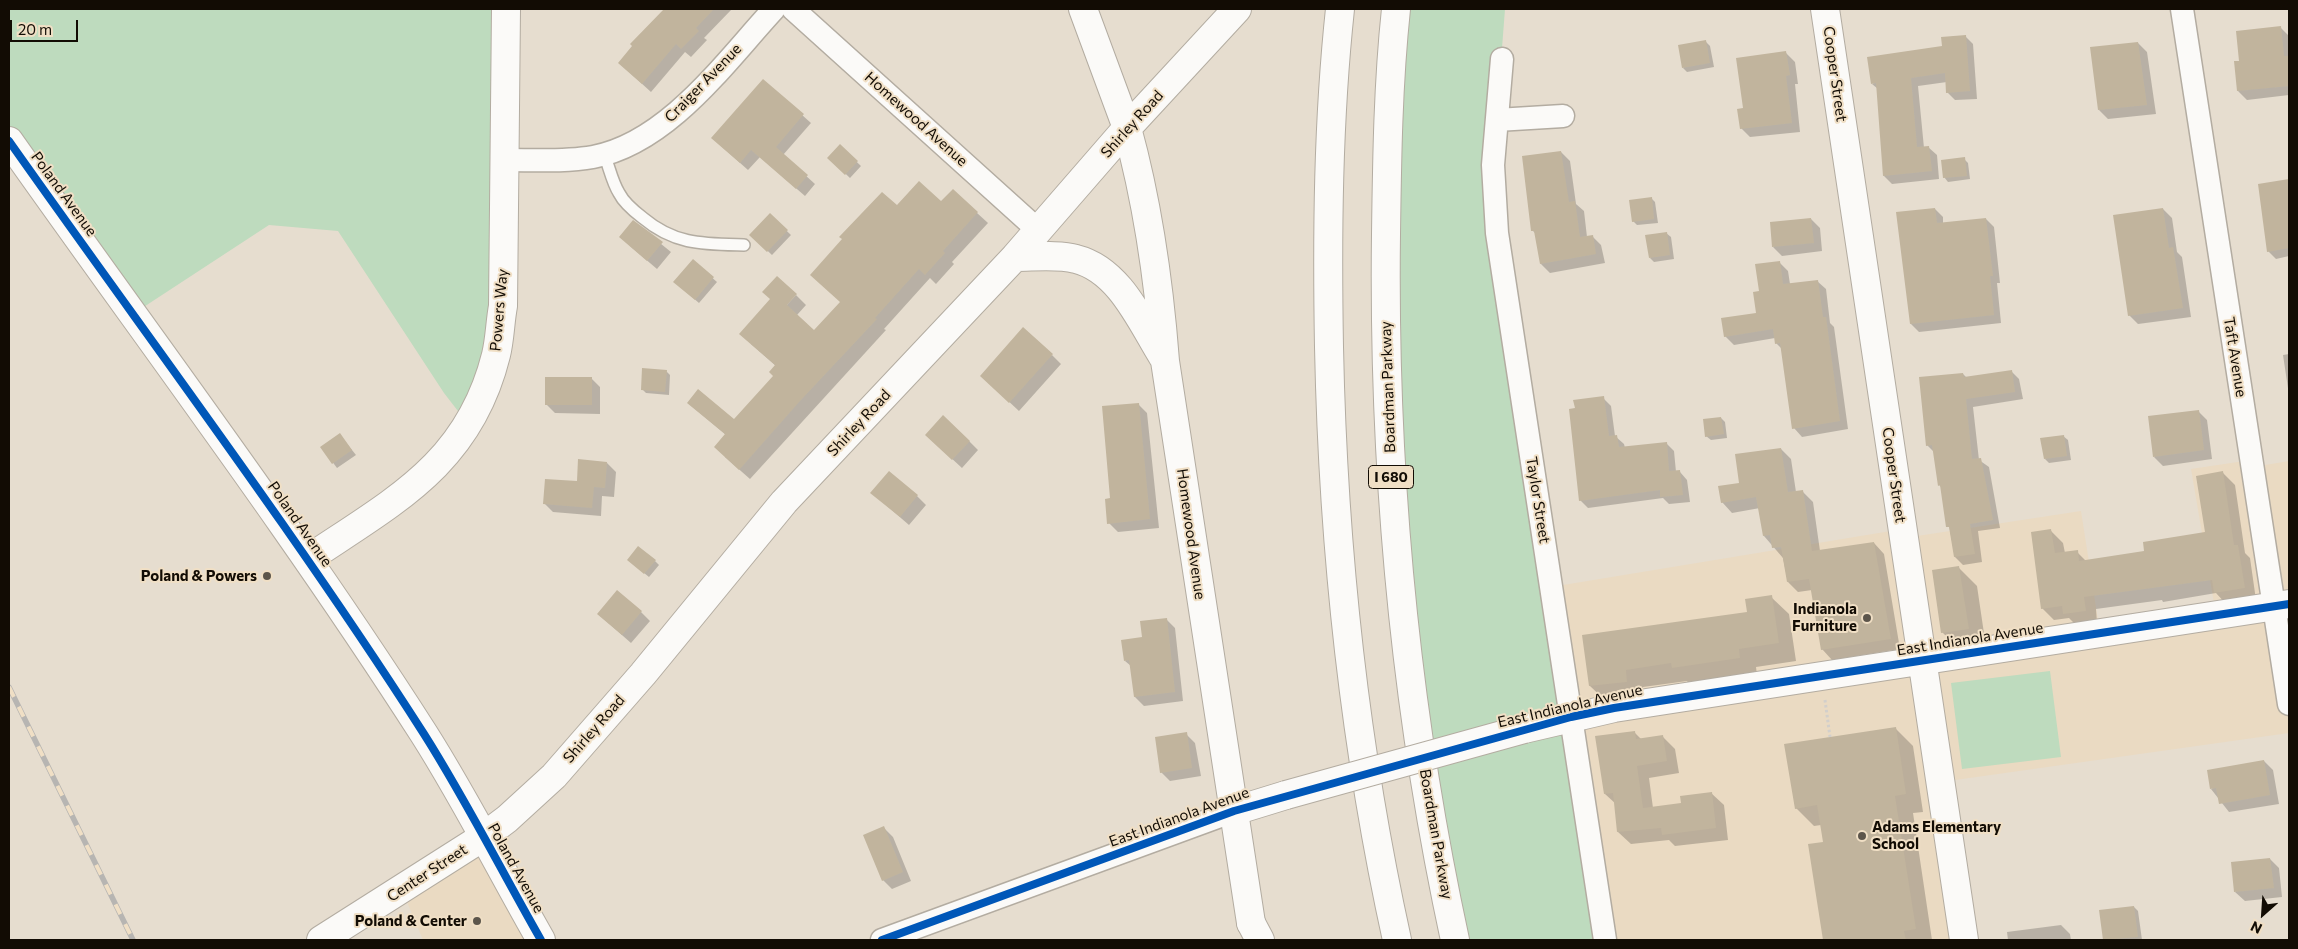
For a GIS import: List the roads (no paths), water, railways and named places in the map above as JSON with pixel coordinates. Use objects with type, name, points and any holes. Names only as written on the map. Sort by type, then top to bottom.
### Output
[{"type":"main road","name":"Powers Way","points":[[308,559],[400,496],[436,466],[454,446],[475,410],[496,354],[503,306],[506,160],[506,9]]},
{"type":"main road","name":"Homewood Avenue","points":[[1083,9],[1127,128],[1139,170],[1160,297],[1165,361],[1234,810],[1255,934]]},
{"type":"main road","name":"Shirley Road","points":[[483,837],[507,819],[554,776],[643,674],[784,502],[1015,257],[1127,128],[1237,9]]},
{"type":"main road","points":[[1340,9],[1334,71],[1327,258],[1331,435],[1340,565],[1356,710],[1373,821],[1397,940]]},
{"type":"main road","name":"Boardman Parkway","points":[[1396,9],[1390,78],[1385,324],[1394,520],[1407,649],[1433,823],[1455,940]]},
{"type":"main road","name":"Cooper Street","points":[[1825,9],[1964,940]]},
{"type":"main road","name":"Poland Avenue","points":[[9,141],[308,559],[426,737],[541,940]]},
{"type":"main road","points":[[1015,257],[1075,258],[1105,273],[1121,290],[1165,361]]},
{"type":"main road","name":"East Indianola Avenue","points":[[1234,810],[1524,729],[1614,708],[2282,605]]},
{"type":"main road","name":"Center Street","points":[[321,940],[483,837]]},
{"type":"street","name":"Craiger Avenue","points":[[506,160],[565,160],[604,154],[638,141],[664,124],[685,106],[774,9]]},
{"type":"street","name":"Homewood Avenue","points":[[793,9],[1038,230]]},
{"type":"street","name":"Taft Avenue","points":[[2182,9],[2282,605],[2289,704]]},
{"type":"street","name":"Taylor Street","points":[[1502,59],[1493,165],[1498,233],[1604,940]]},
{"type":"street","points":[[1496,120],[1563,116]]},
{"type":"street","name":"East Indianola Avenue","points":[[882,940],[1234,810]]},
{"type":"lane","points":[[604,154],[619,194],[659,232],[675,239],[704,244],[744,245]]},
{"type":"railway","points":[[9,687],[133,940]]},
{"type":"place","name":"Poland & Powers","points":[[267,576]]},
{"type":"place","name":"Indianola Furniture","points":[[1867,618]]},
{"type":"place","name":"Adams Elementary School","points":[[1862,836]]},
{"type":"place","name":"Poland & Center","points":[[477,921]]}]
